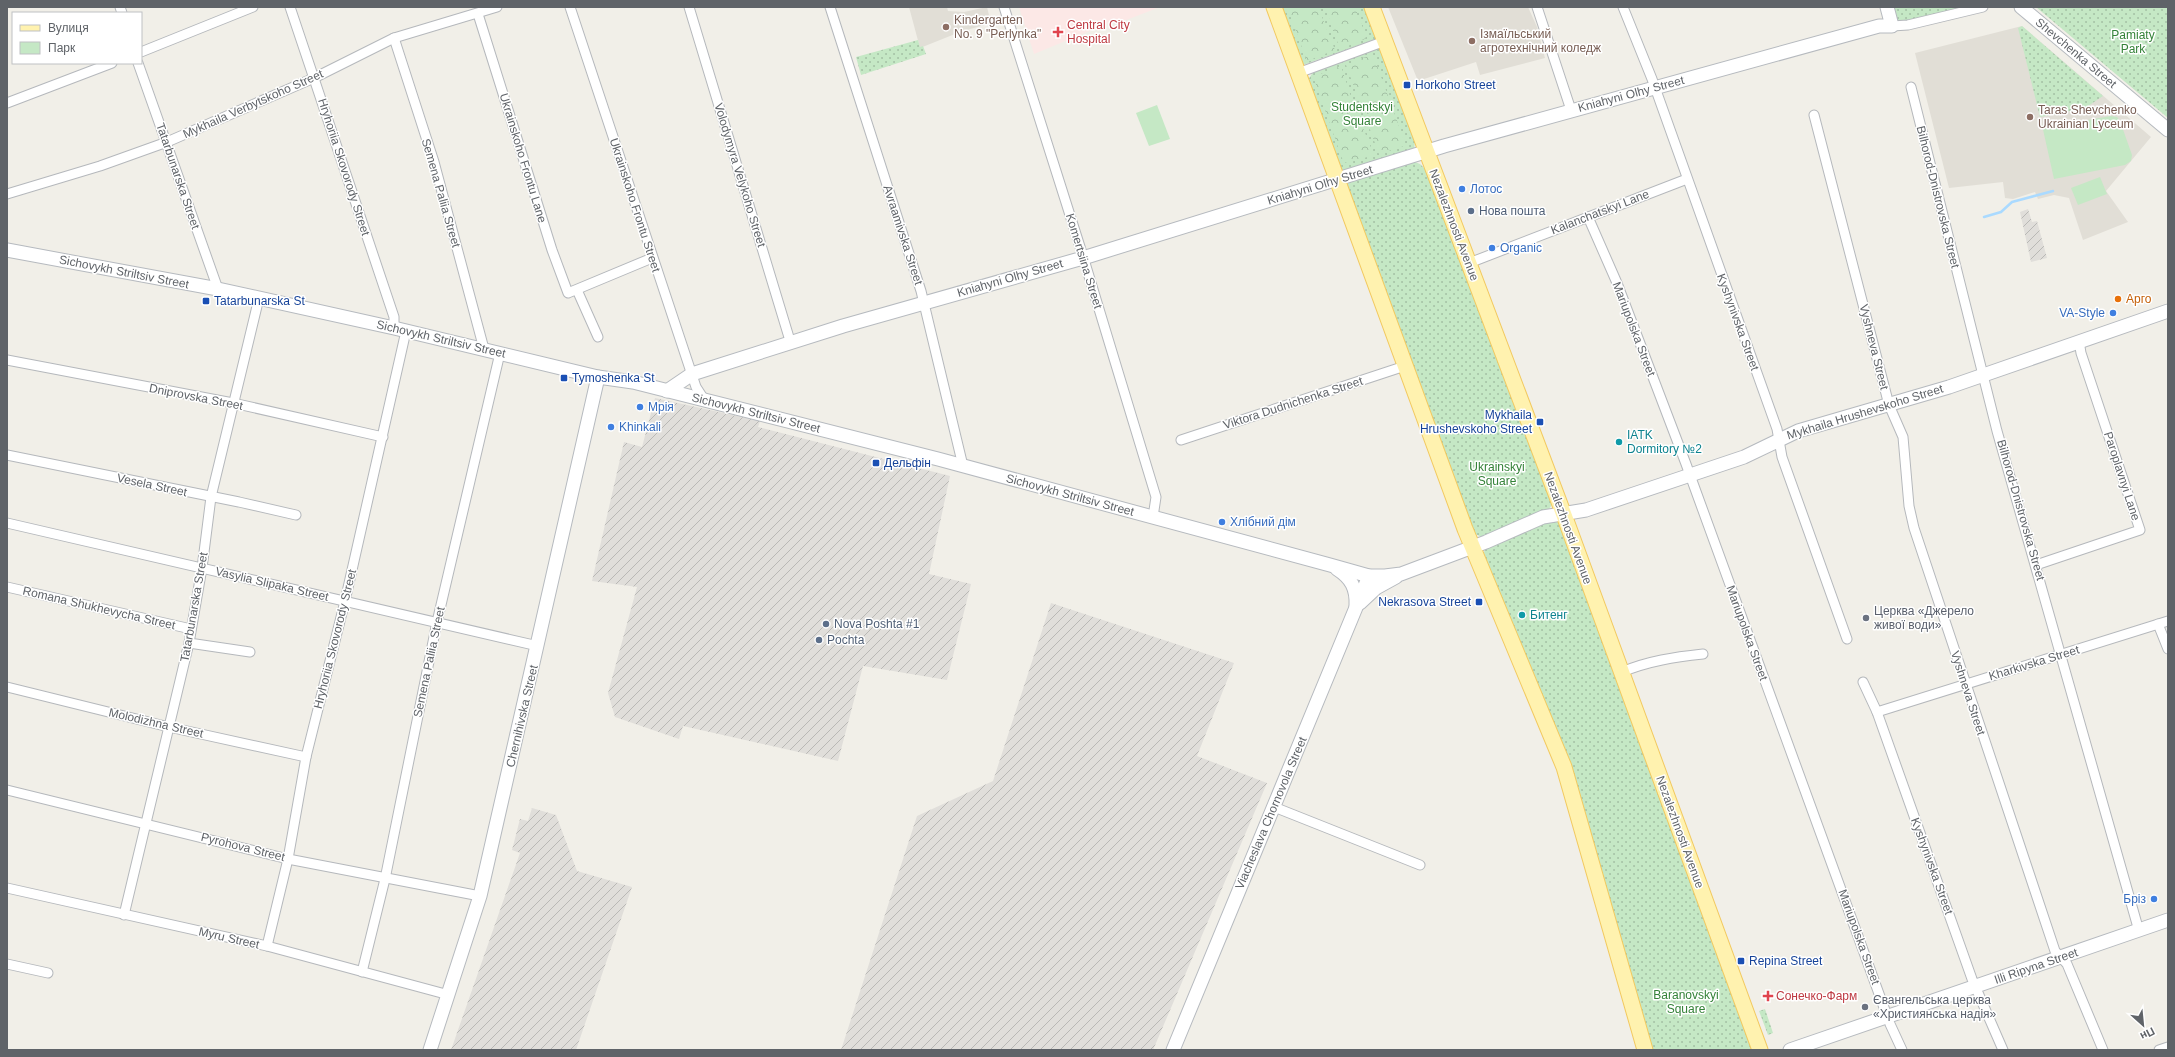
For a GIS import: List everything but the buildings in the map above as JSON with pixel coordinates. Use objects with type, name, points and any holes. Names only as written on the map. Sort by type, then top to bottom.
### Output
[{"type":"main road","points":[[1274,7],[1405,366],[1473,547],[1564,766],[1645,1050]]},
{"type":"main road","name":"Nezalezhnosti Avenue","points":[[1372,7],[1564,514],[1760,1050]]},
{"type":"street","points":[[142,52],[254,7]]},
{"type":"street","name":"Hryhoriia Skovorody Street","points":[[266,946],[288,859],[306,757],[345,601],[383,437],[400,330],[394,317],[290,7]]},
{"type":"street","name":"Mykhaila Verbytskoho Street","points":[[7,194],[87,170],[167,142],[314,78],[394,38],[478,14],[497,7]]},
{"type":"street","name":"Ukrainskoho Frontu Street","points":[[570,7],[652,258],[696,386],[705,401]]},
{"type":"street","name":"Volodymyra Velykoho Street","points":[[689,7],[791,344]]},
{"type":"street","name":"Avraamivska Street","points":[[830,7],[924,302],[948,413],[963,466]]},
{"type":"street","name":"Komertsiina Street","points":[[1004,7],[1083,258],[1156,498],[1153,517]]},
{"type":"street","points":[[1537,7],[1572,110]]},
{"type":"street","name":"Kyshynivska Street","points":[[1623,7],[1655,87],[1774,421],[1782,457],[1847,639]]},
{"type":"street","points":[[1887,7],[1892,26]]},
{"type":"street","name":"Kniahyni Olhy Street","points":[[667,391],[692,374],[924,302],[1083,258],[1426,152],[1572,110],[1879,26],[1908,25],[1983,7]]},
{"type":"street","name":"Shevchenka Street","points":[[2022,7],[2168,130]]},
{"type":"street","name":"Ukrainskoho Frontu Lane","points":[[478,14],[552,250],[568,293],[577,290]]},
{"type":"street","name":"Semena Paliia Street","points":[[394,38],[434,162],[484,349]]},
{"type":"street","points":[[1298,73],[1385,41]]},
{"type":"street","points":[[7,103],[109,64]]},
{"type":"street","name":"Tatarbunarska Street","points":[[138,64],[218,289]]},
{"type":"street","name":"Bilhorod-Dnistrovska Street","points":[[1911,87],[1998,431],[2139,931]]},
{"type":"street","name":"Vyshneva Street","points":[[1814,115],[1889,405],[1903,437],[1909,506],[1914,528],[2055,951],[2067,964],[2103,1050]]},
{"type":"street","name":"Kalanchatskyi Lane","points":[[1469,263],[1687,179]]},
{"type":"street","name":"Mariupolska Street","points":[[1588,217],[1617,283],[1690,475],[1888,1016],[1902,1050]]},
{"type":"street","name":"Sichovykh Striltsiv Street","points":[[7,250],[218,289],[484,349],[598,377],[633,382],[963,466],[1370,576],[1385,576],[1408,571],[1473,547]]},
{"type":"street","points":[[598,337],[577,290],[652,258]]},
{"type":"street","name":"Tatarbunarska Street","points":[[124,914],[189,643],[202,568],[211,497],[232,404],[259,298]]},
{"type":"street","name":"Mykhaila Hrushevskoho Street","points":[[1473,547],[1543,517],[1552,514],[1576,513],[1757,451],[1779,439],[1808,428],[1889,405],[2168,311]]},
{"type":"street","name":"Paroplavnyi Lane","points":[[2036,565],[2140,530],[2081,353],[2079,341]]},
{"type":"street","name":"Semena Paliia Street","points":[[362,972],[385,879],[436,622],[500,353]]},
{"type":"street","name":"Dniprovska Street","points":[[7,360],[232,404],[383,437]]},
{"type":"street","name":"Viktora Dudnichenka Street","points":[[1181,440],[1405,366]]},
{"type":"street","points":[[633,382],[654,383],[692,374]]},
{"type":"street","name":"Chernihivska Street","points":[[430,1050],[480,896],[598,377]]},
{"type":"street","name":"Vesela Street","points":[[7,455],[296,515]]},
{"type":"street","name":"Vasylia Slipaka Street","points":[[7,522],[538,646]]},
{"type":"street","points":[[1330,565],[1345,575],[1352,582],[1356,595],[1355,610]]},
{"type":"street","points":[[1355,610],[1376,588],[1408,571]]},
{"type":"street","name":"Viacheslava Chornovola Street","points":[[1173,1050],[1370,576]]},
{"type":"street","name":"Romana Shukhevycha Street","points":[[7,587],[191,629]]},
{"type":"street","name":"Kharkivska Street","points":[[1877,712],[2168,621]]},
{"type":"street","points":[[2158,624],[2168,649]]},
{"type":"street","points":[[189,643],[250,652]]},
{"type":"street","points":[[1622,672],[1640,664],[1703,654]]},
{"type":"street","name":"Kyshynivska Street","points":[[1862,682],[1877,712],[1975,986],[2003,1050]]},
{"type":"street","name":"Molodizhna Street","points":[[7,686],[169,727],[306,757]]},
{"type":"street","name":"Pyrohova Street","points":[[7,790],[288,859],[385,879],[480,896]]},
{"type":"street","points":[[1274,807],[1420,866]]},
{"type":"street","name":"Myru Street","points":[[7,888],[266,946],[449,995]]},
{"type":"street","name":"Illi Ripyna Street","points":[[1790,1050],[2168,920]]},
{"type":"street","points":[[7,964],[48,973]]},
{"type":"street","points":[[2159,1050],[2168,1047]]},
{"type":"shaded area","name":"Kindergarten No. 9 \"Perlynka\"","points":[[909,7],[947,7],[948,11],[964,12],[987,7],[991,23],[960,32],[920,48]]},
{"type":"shaded area","name":"Central City Hospital","points":[[1019,7],[1160,7],[1116,24],[1114,21],[1034,54]]},
{"type":"shaded area","name":"Ізмаїльський агротехнічний коледж","points":[[1388,7],[1528,7],[1537,27],[1545,58],[1480,75],[1476,62],[1418,81]]},
{"type":"shaded area","name":"Taras Shevchenko Ukrainian Lyceum","points":[[2022,26],[2151,137],[2106,191],[2128,222],[2083,240],[2069,198],[2054,195],[2038,199],[2035,192],[2013,199],[2005,198],[2003,182],[1949,188],[1915,53]]},
{"type":"shaded area","points":[[2028,209],[2032,222],[2037,221],[2047,258],[2031,262],[2020,212]]},
{"type":"shaded area","points":[[655,398],[760,421],[758,427],[950,476],[929,574],[971,584],[947,680],[863,666],[838,761],[683,726],[679,739],[615,717],[608,693],[637,587],[592,581],[624,442],[642,447]]},
{"type":"shaded area","points":[[1051,603],[1234,663],[1197,756],[1267,783],[1153,1050],[841,1050],[917,816],[993,781]]},
{"type":"shaded area","points":[[532,808],[556,815],[577,871],[632,887],[576,1050],[451,1050],[520,853],[512,850],[520,819],[528,821]]},
{"type":"green space","points":[[1280,7],[1366,7],[1376,39],[1303,65]]},
{"type":"green space","points":[[1287,7],[1318,7],[1335,50],[1307,61]]},
{"type":"green space","points":[[1325,7],[1355,7],[1366,36],[1365,39],[1340,49]]},
{"type":"green space","points":[[1891,7],[1965,7],[1903,23],[1897,21]]},
{"type":"green space","name":"Pamiaty Park","points":[[2036,7],[2168,7],[2168,118]]},
{"type":"green space","points":[[2022,26],[2103,96],[2085,108],[2040,117],[2018,28]]},
{"type":"green space","points":[[918,40],[920,47],[923,46],[926,54],[861,75],[856,57]]},
{"type":"green space","name":"Studentskyi Square","points":[[1376,49],[1380,49],[1415,142],[1414,149],[1342,171],[1340,170],[1308,80],[1313,72]]},
{"type":"green space","points":[[1370,55],[1374,57],[1405,143],[1404,146],[1379,154],[1346,65]]},
{"type":"green space","points":[[1341,66],[1354,106],[1374,155],[1347,163],[1343,161],[1314,79],[1315,76]]},
{"type":"green space","points":[[1157,105],[1170,139],[1149,146],[1136,113]]},
{"type":"green space","points":[[2111,116],[2117,117],[2120,121],[2132,155],[2131,161],[2125,165],[2054,179],[2042,125],[2046,124],[2047,127]]},
{"type":"green space","name":"Ukrainskyi Square","points":[[1415,162],[1420,164],[1426,170],[1552,505],[1548,510],[1482,537],[1475,534],[1346,183]]},
{"type":"green space","points":[[2100,177],[2107,194],[2078,205],[2071,188]]},
{"type":"green space","name":"Baranovskyi Square","points":[[1551,519],[1560,522],[1753,1050],[1651,1050],[1581,803],[1483,554],[1486,548]]},
{"type":"green space","points":[[1765,1009],[1773,1033],[1768,1035],[1759,1011]]},
{"type":"waterway","points":[[1984,217],[2001,212],[2012,202],[2053,191]]},
{"type":"place","name":"Kindergarten No. 9 \"Perlynka\"","points":[[946,27]]},
{"type":"place","name":"Central City Hospital","points":[[1058,32]]},
{"type":"place","name":"Ізмаїльський агротехнічний коледж","points":[[1472,41]]},
{"type":"place","name":"Horkoho Street","points":[[1407,85]]},
{"type":"place","name":"Taras Shevchenko Ukrainian Lyceum","points":[[2030,117]]},
{"type":"place","name":"Лотос","points":[[1462,189]]},
{"type":"place","name":"Нова пошта","points":[[1471,211]]},
{"type":"place","name":"Organic","points":[[1492,248]]},
{"type":"place","name":"Арго","points":[[2118,299]]},
{"type":"place","name":"Tatarbunarska St","points":[[206,301]]},
{"type":"place","name":"VA-Style","points":[[2113,313]]},
{"type":"place","name":"Tymoshenka St","points":[[564,378]]},
{"type":"place","name":"Мрія","points":[[640,407]]},
{"type":"place","name":"Mykhaila Hrushevskoho Street","points":[[1540,422]]},
{"type":"place","name":"Khinkali","points":[[611,427]]},
{"type":"place","name":"IATK Dormitory №2","points":[[1619,442]]},
{"type":"place","name":"Дельфін","points":[[876,463]]},
{"type":"place","name":"Хлібний дім","points":[[1222,522]]},
{"type":"place","name":"Nekrasova Street","points":[[1479,602]]},
{"type":"place","name":"Битенг","points":[[1522,615]]},
{"type":"place","name":"Церква «Джерело живої води»","points":[[1866,618]]},
{"type":"place","name":"Nova Poshta #1","points":[[826,624]]},
{"type":"place","name":"Pochta","points":[[819,640]]},
{"type":"place","name":"Бріз","points":[[2154,899]]},
{"type":"place","name":"Repina Street","points":[[1741,961]]},
{"type":"place","name":"Сонечко-Фарм","points":[[1768,996]]},
{"type":"place","name":"Євангельська церква «Християнська надія»","points":[[1865,1007]]}]
